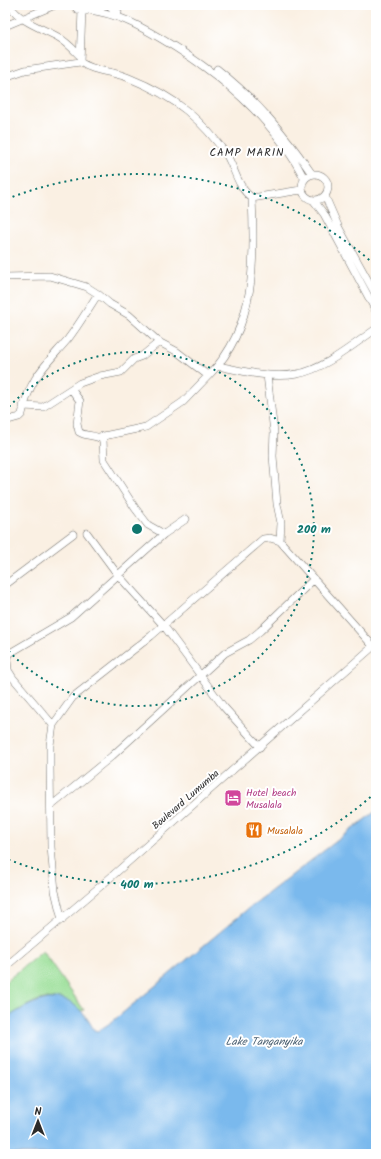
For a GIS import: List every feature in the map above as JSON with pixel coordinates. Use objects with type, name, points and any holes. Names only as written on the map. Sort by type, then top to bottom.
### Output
[{"type":"street","points":[[9,5],[27,23],[68,43],[80,59],[93,69],[129,78],[163,94],[188,111],[226,153],[242,188],[252,198],[254,238],[253,272],[249,296],[239,329],[218,366],[183,402],[146,427],[99,437],[84,435],[79,432],[77,424],[80,401],[71,389]]},
{"type":"street","points":[[5,26],[55,5]]},
{"type":"street","points":[[74,5],[82,10],[93,7],[118,15],[170,44],[209,69],[235,90],[271,129],[290,154],[304,178]]},
{"type":"street","points":[[108,5],[191,52],[244,91],[279,129],[312,174]]},
{"type":"street","points":[[80,59],[82,10]]},
{"type":"street","points":[[5,77],[25,70],[80,59]]},
{"type":"street","points":[[314,201],[325,196],[328,189],[327,181],[318,174],[312,174],[304,178],[301,184],[301,190],[304,196],[314,201],[324,214],[376,311]]},
{"type":"street","points":[[252,198],[301,190]]},
{"type":"street","points":[[325,196],[339,228],[376,295]]},
{"type":"street","points":[[5,277],[50,276],[87,287],[110,304],[129,315],[159,342],[176,351],[206,374],[210,374]]},
{"type":"street","points":[[5,421],[19,417],[28,391],[39,372],[68,338],[98,294]]},
{"type":"street","points":[[218,366],[267,375],[297,374],[317,368],[376,329]]},
{"type":"street","points":[[23,406],[43,407],[80,383],[100,376],[121,372],[134,359],[142,356],[159,342]]},
{"type":"street","points":[[267,375],[274,432],[273,456],[277,504],[281,523],[280,541]]},
{"type":"street","points":[[99,437],[103,440],[104,460],[135,508],[148,525],[164,534]]},
{"type":"street","points":[[53,725],[8,670],[7,659],[10,654],[71,617],[164,534],[186,519]]},
{"type":"street","points":[[87,533],[118,575],[164,626],[223,706],[260,747]]},
{"type":"street","points":[[5,585],[73,534]]},
{"type":"street","points":[[62,920],[54,879],[50,745],[53,725],[73,697],[164,626],[233,567],[258,542],[270,538],[280,541],[374,645]]},
{"type":"street","points":[[51,806],[112,756],[202,676],[225,653],[254,636],[314,579]]},
{"type":"street","name":"Boulevard Lumumba","points":[[5,967],[62,920],[374,645]]},
{"type":"green space","points":[[43,951],[84,1010],[81,1011],[61,1000],[51,998],[34,1002],[5,1019],[5,982]]},
{"type":"water","name":"Lake Tanganyika","points":[[376,811],[376,1154],[5,1154],[5,1019],[18,1011],[43,1000],[65,1000],[85,1015],[94,1030],[98,1031],[113,1021],[250,907]]},
{"type":"place","name":"Hotel beach Musalala","points":[[233,798]]},
{"type":"place","name":"Musalala","points":[[254,830]]},
{"type":"district","name":"CAMP MARIN","points":[[247,152]]}]
